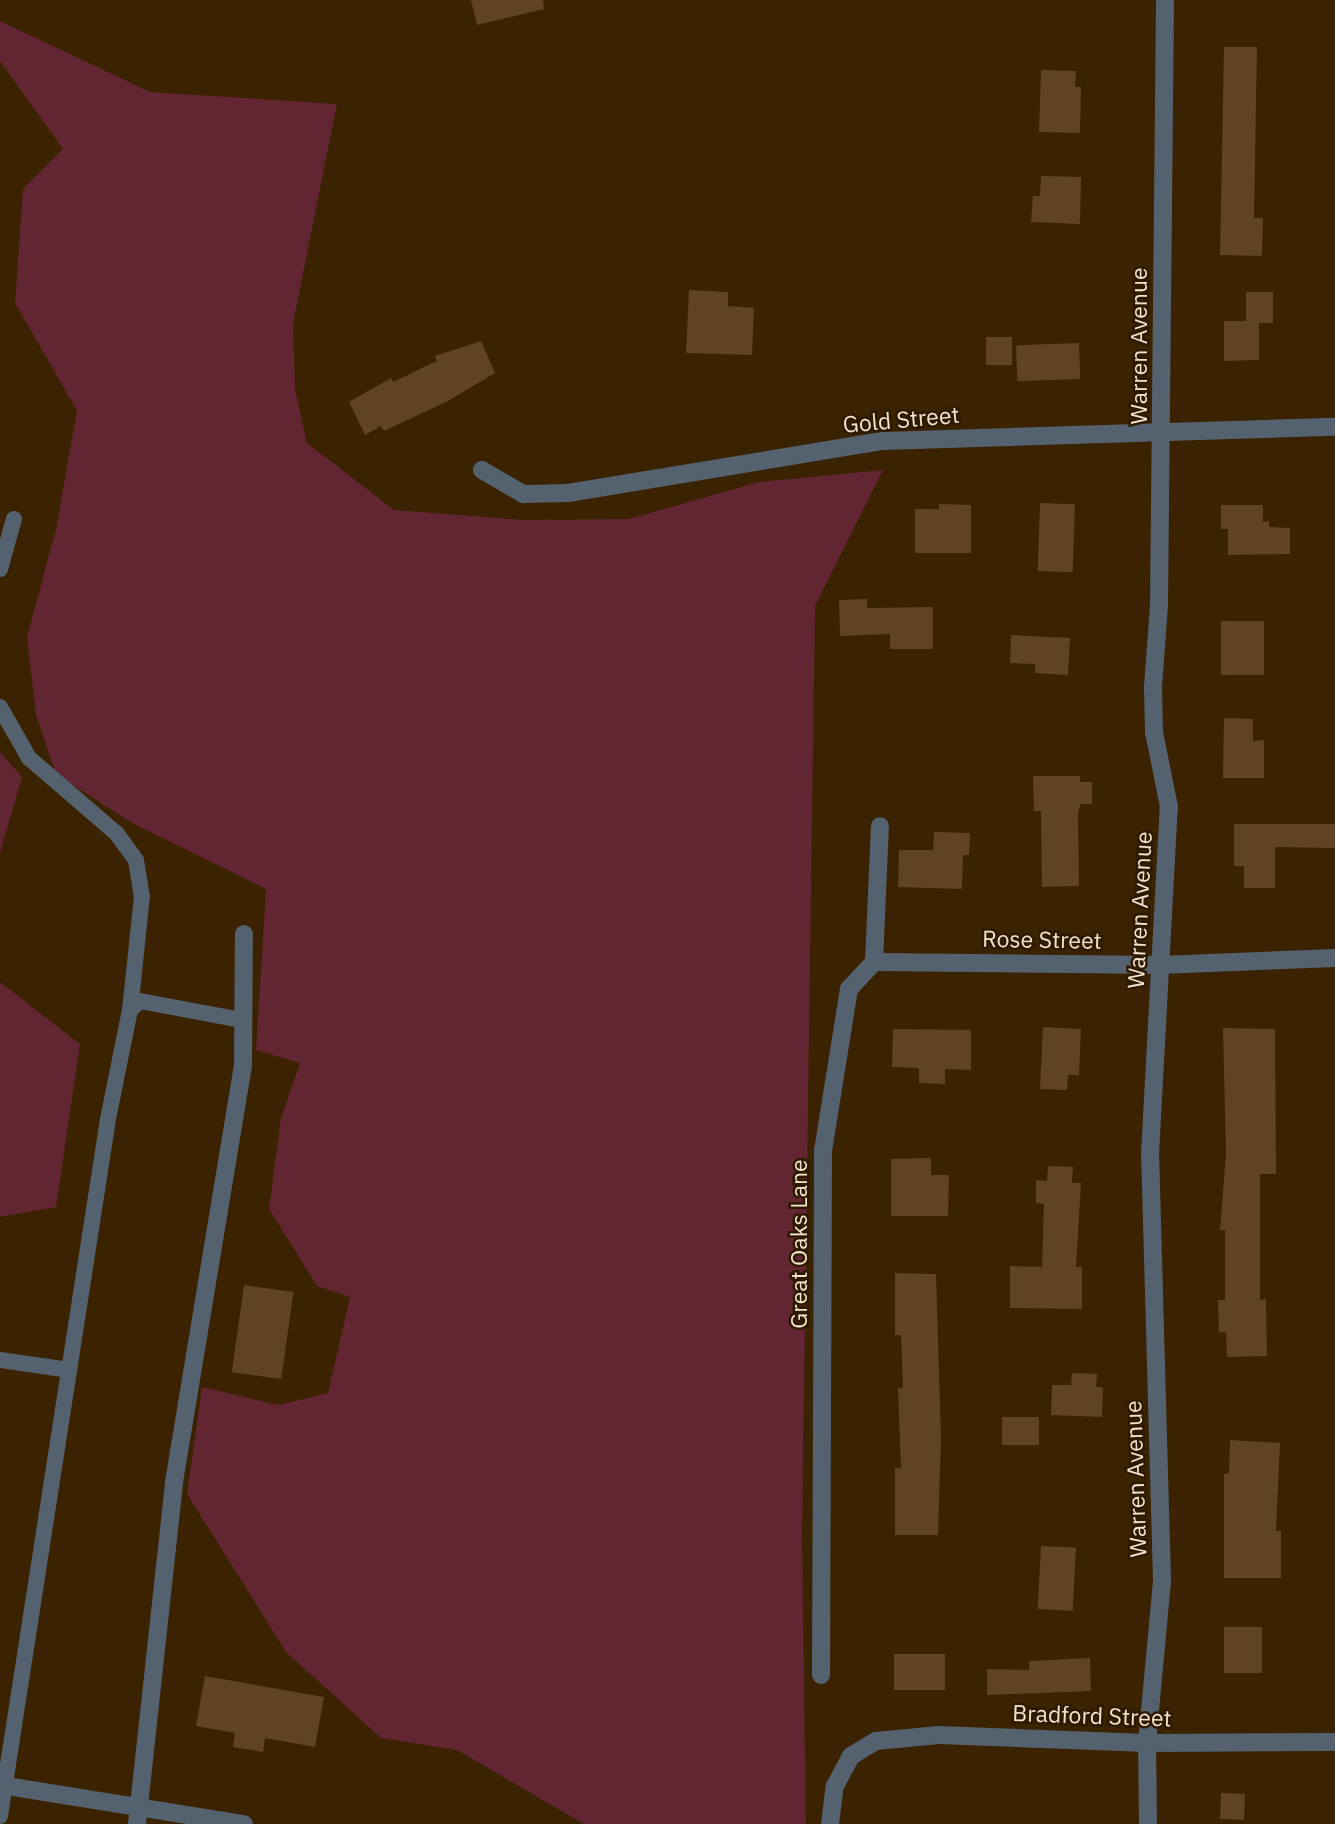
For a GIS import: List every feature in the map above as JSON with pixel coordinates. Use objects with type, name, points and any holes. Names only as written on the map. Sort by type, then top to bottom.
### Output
[{"type":"street","name":"Warren Avenue","points":[[1148,1824],[1147,1743],[1162,1580],[1150,1154],[1169,807],[1154,732],[1162,430],[1165,0]]},
{"type":"street","name":"Gold Street","points":[[482,470],[523,494],[568,493],[883,441],[1162,430],[1335,428]]},
{"type":"street","points":[[874,962],[880,826]]},
{"type":"street","points":[[137,1824],[174,1482],[243,1065],[244,934]]},
{"type":"street","name":"Rose Street","points":[[874,962],[1160,965],[1335,958]]},
{"type":"street","name":"Great Oaks Lane","points":[[821,1675],[823,1150],[849,989],[874,962]]},
{"type":"street","name":"Bradford Street","points":[[830,1824],[835,1786],[852,1756],[876,1741],[939,1735],[1147,1743],[1335,1742]]},
{"type":"street","points":[[2,1786],[140,1805],[244,1824]]},
{"type":"lane","points":[[0,569],[14,519]]},
{"type":"lane","points":[[0,707],[29,758],[117,834],[136,860],[142,896],[130,1010],[69,1370],[2,1786],[0,1816]]},
{"type":"lane","points":[[130,1010],[140,1001],[242,1020]]},
{"type":"lane","points":[[0,1360],[69,1370]]},
{"type":"shaded area","points":[[0,21],[150,92],[337,104],[293,324],[295,389],[307,443],[394,510],[524,520],[629,519],[759,482],[883,470],[815,606],[802,1535],[806,1824],[584,1824],[457,1750],[381,1738],[286,1652],[187,1494],[202,1387],[278,1405],[328,1393],[350,1297],[317,1286],[269,1209],[281,1118],[300,1063],[256,1050],[266,889],[132,823],[56,774],[36,715],[27,637],[56,529],[77,411],[15,303],[23,189],[63,149],[0,61]]},
{"type":"shaded area","points":[[0,752],[22,777],[0,853]]},
{"type":"shaded area","points":[[0,982],[80,1044],[56,1207],[0,1217]]},
{"type":"building","points":[[471,0],[543,0],[544,9],[477,25]]},
{"type":"building","points":[[1224,47],[1257,47],[1254,218],[1263,218],[1262,256],[1220,255]]},
{"type":"building","points":[[1041,70],[1076,71],[1075,87],[1081,87],[1080,133],[1039,132]]},
{"type":"building","points":[[1041,176],[1081,177],[1080,224],[1031,222],[1033,196],[1040,196]]},
{"type":"building","points":[[689,290],[728,292],[728,306],[754,308],[752,355],[686,353]]},
{"type":"building","points":[[1246,292],[1273,292],[1273,323],[1259,323],[1259,360],[1224,361],[1224,321],[1246,321]]},
{"type":"building","points":[[986,337],[1012,337],[1012,365],[986,365]]},
{"type":"building","points":[[481,341],[495,373],[448,401],[384,431],[381,426],[365,435],[349,402],[391,378],[393,382],[437,361],[435,356]]},
{"type":"building","points":[[1079,343],[1080,379],[1017,381],[1016,345]]},
{"type":"building","points":[[1040,503],[1075,504],[1073,572],[1038,571]]},
{"type":"building","points":[[939,504],[971,505],[971,553],[915,553],[915,509],[939,509]]},
{"type":"building","points":[[1221,505],[1263,505],[1263,522],[1269,521],[1269,527],[1290,528],[1290,554],[1228,555],[1228,529],[1221,529]]},
{"type":"building","points":[[867,599],[867,608],[933,607],[933,649],[890,649],[890,634],[840,636],[839,600]]},
{"type":"building","points":[[1221,621],[1264,621],[1264,675],[1221,675]]},
{"type":"building","points":[[1011,635],[1070,638],[1068,675],[1035,673],[1035,664],[1010,663]]},
{"type":"building","points":[[1224,718],[1253,719],[1253,741],[1264,740],[1264,778],[1223,778]]},
{"type":"building","points":[[1033,776],[1080,776],[1080,782],[1092,782],[1092,804],[1081,804],[1078,812],[1079,886],[1042,887],[1041,811],[1034,811]]},
{"type":"building","points":[[1234,824],[1335,824],[1335,848],[1275,847],[1275,888],[1244,888],[1244,866],[1234,866]]},
{"type":"building","points":[[934,832],[970,833],[969,855],[963,855],[962,889],[898,887],[899,850],[933,850]]},
{"type":"building","points":[[1043,1027],[1081,1029],[1079,1075],[1068,1075],[1067,1090],[1040,1089]]},
{"type":"building","points":[[1223,1028],[1275,1029],[1276,1174],[1260,1174],[1260,1300],[1266,1299],[1267,1356],[1227,1357],[1226,1332],[1219,1332],[1218,1300],[1225,1300],[1225,1230],[1220,1230],[1226,1153]]},
{"type":"building","points":[[893,1029],[971,1030],[971,1070],[945,1069],[945,1084],[919,1083],[919,1068],[892,1067]]},
{"type":"building","points":[[931,1158],[931,1175],[949,1175],[948,1216],[891,1216],[891,1159]]},
{"type":"building","points":[[1048,1166],[1073,1167],[1072,1183],[1081,1183],[1076,1267],[1082,1267],[1082,1309],[1010,1308],[1010,1266],[1042,1267],[1044,1204],[1036,1203],[1036,1180],[1047,1181]]},
{"type":"building","points":[[895,1273],[936,1274],[941,1437],[938,1535],[895,1535],[895,1468],[901,1468],[898,1388],[903,1388],[901,1335],[895,1335]]},
{"type":"building","points":[[244,1285],[294,1292],[281,1379],[232,1372]]},
{"type":"building","points":[[1072,1373],[1097,1374],[1096,1387],[1103,1387],[1102,1417],[1051,1415],[1052,1385],[1071,1385]]},
{"type":"building","points":[[1002,1417],[1039,1417],[1039,1445],[1002,1445]]},
{"type":"building","points":[[1230,1440],[1280,1443],[1276,1531],[1281,1531],[1281,1578],[1224,1578],[1224,1474],[1229,1473]]},
{"type":"building","points":[[1041,1546],[1076,1548],[1073,1611],[1038,1609]]},
{"type":"building","points":[[1224,1627],[1262,1627],[1262,1673],[1224,1673]]},
{"type":"building","points":[[894,1654],[945,1654],[945,1690],[894,1690]]},
{"type":"building","points":[[1090,1658],[1091,1691],[987,1695],[987,1669],[1029,1670],[1029,1661]]},
{"type":"building","points":[[205,1676],[324,1697],[315,1747],[265,1738],[263,1752],[233,1747],[235,1733],[196,1726]]},
{"type":"building","points":[[1221,1793],[1245,1794],[1244,1820],[1220,1819]]}]
